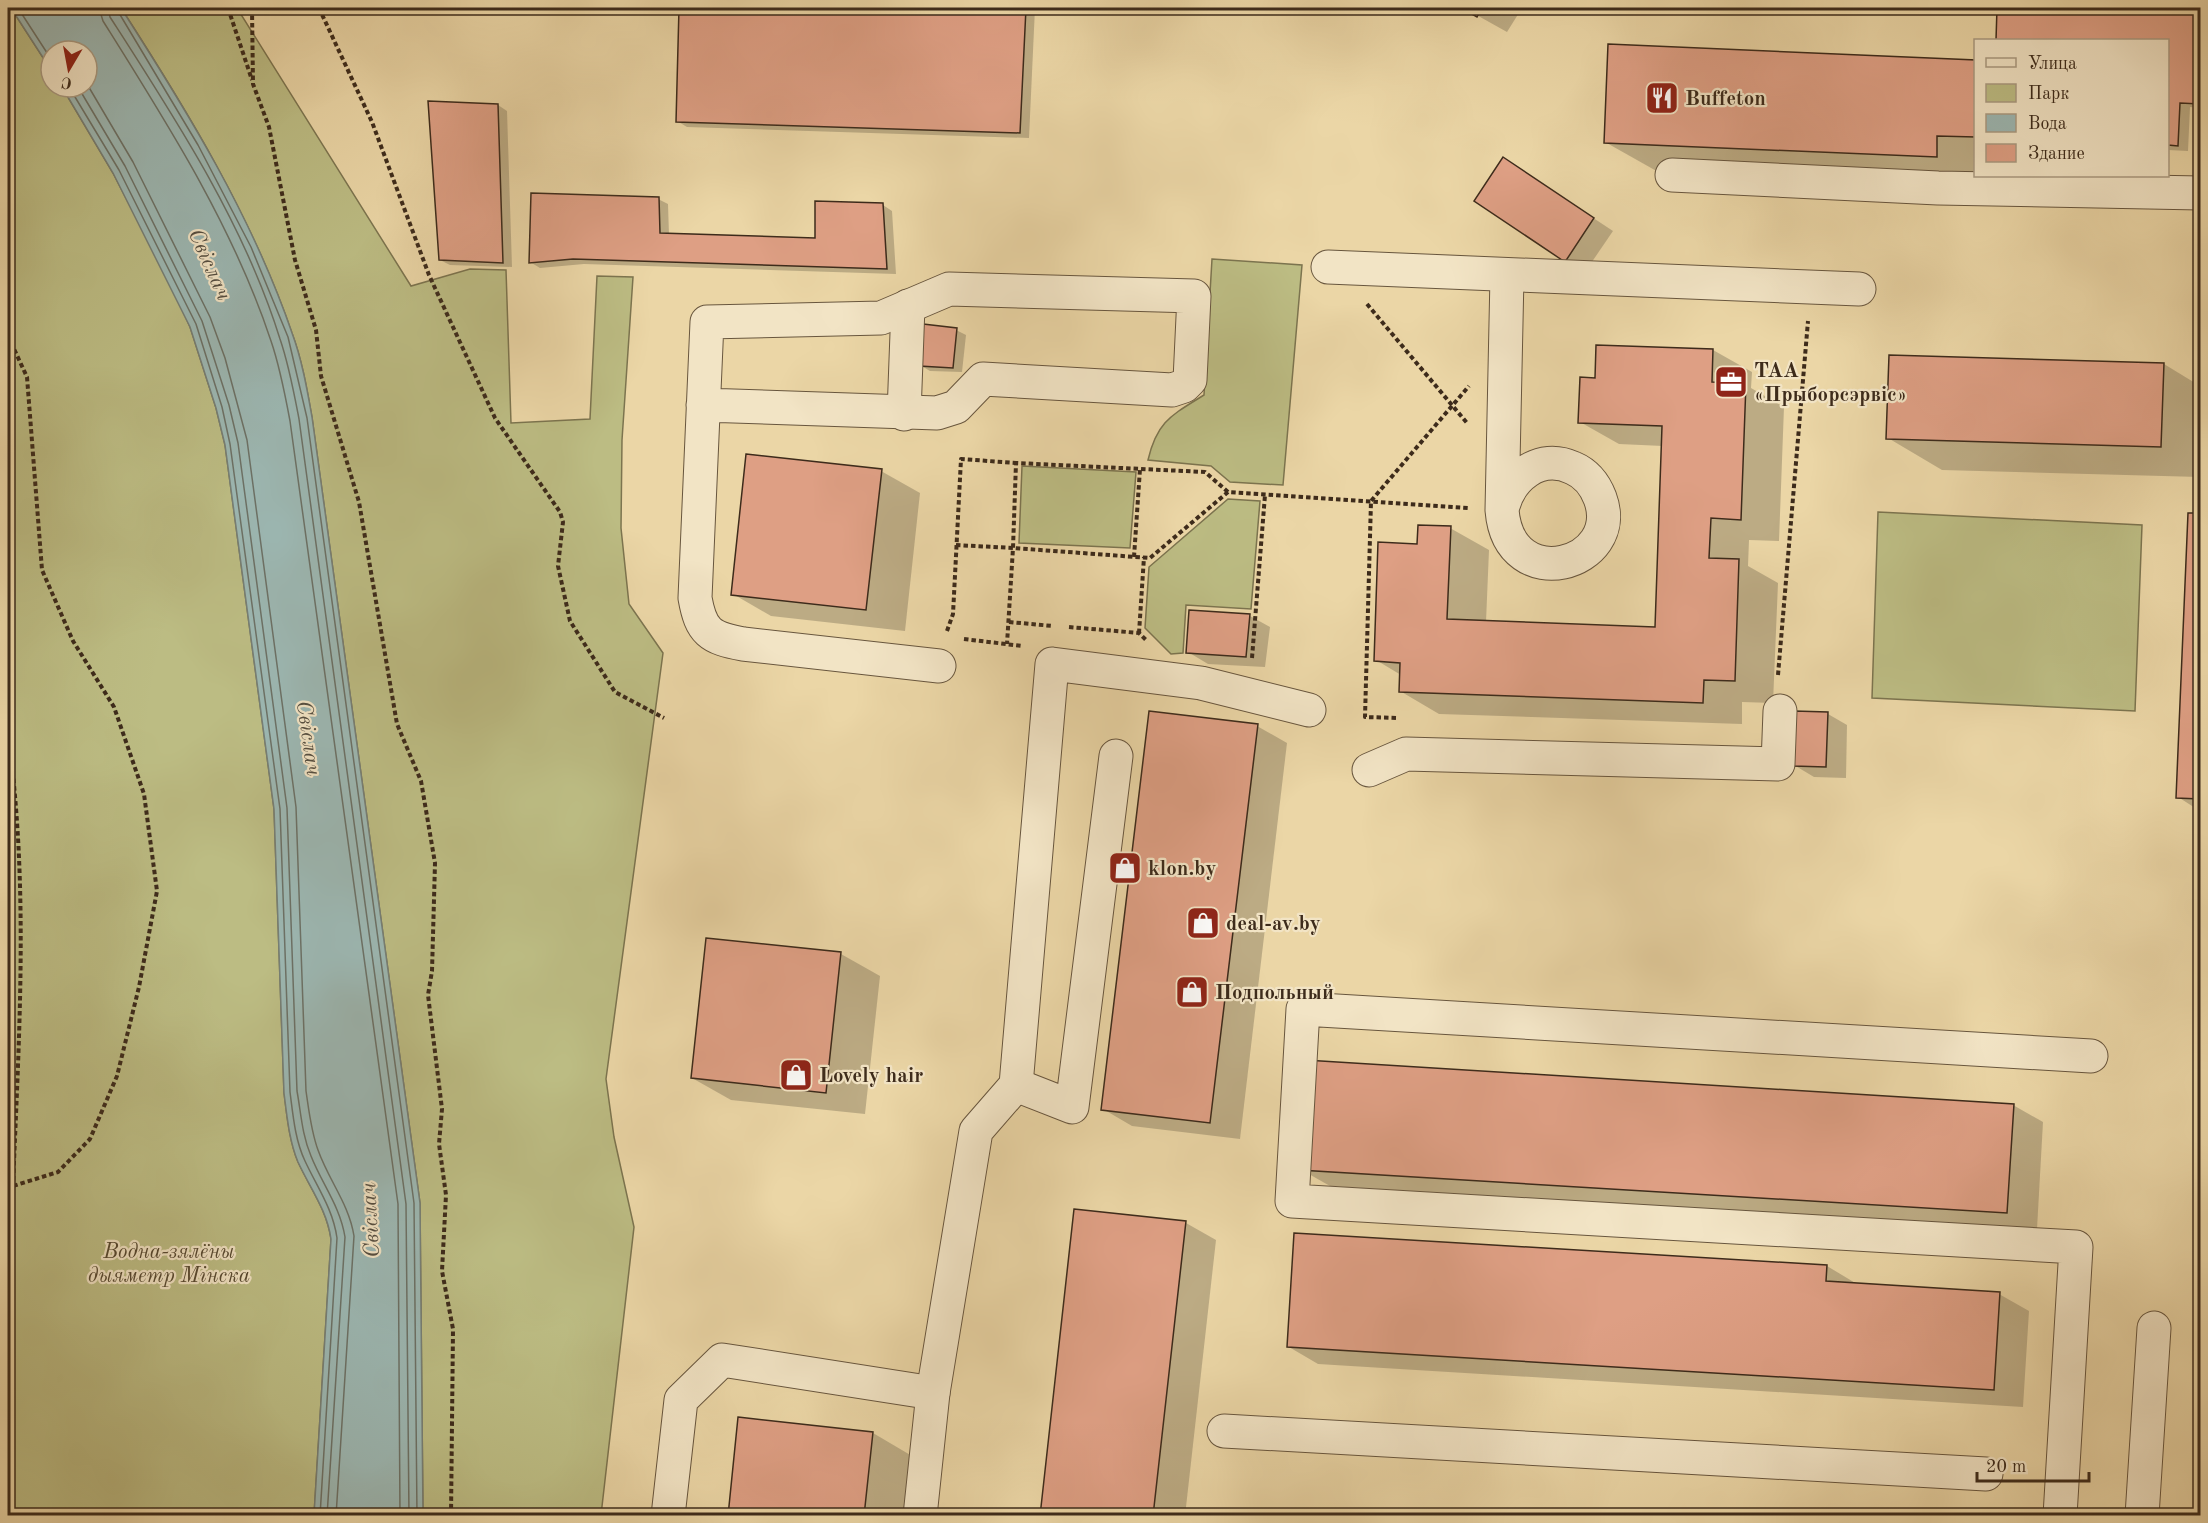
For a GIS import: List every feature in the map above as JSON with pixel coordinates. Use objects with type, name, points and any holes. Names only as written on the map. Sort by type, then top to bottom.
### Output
[{"type":"lane","points":[[1672,175],[1938,188],[2200,193]]},
{"type":"lane","points":[[1332,267],[1859,290]]},
{"type":"lane","points":[[1502,510],[1507,276]]},
{"type":"lane","points":[[703,405],[938,414],[956,407],[983,379],[1172,390],[1184,386],[1190,380],[1194,296],[949,289],[881,318],[706,322],[695,598],[698,619],[707,632],[724,640],[743,644],[942,652]]},
{"type":"lane","points":[[904,414],[908,306]]},
{"type":"lane","points":[[920,1515],[933,1393],[976,1131],[1016,1085],[1052,664],[1201,683],[1309,710]]},
{"type":"lane","points":[[1369,770],[1406,754],[1778,764],[1779,695]]},
{"type":"lane","points":[[1016,1085],[1072,1107],[1116,756]]},
{"type":"lane","points":[[2060,1515],[2076,1247],[1292,1202],[1303,1009],[2091,1056]]},
{"type":"lane","points":[[2142,1515],[2154,1328]]},
{"type":"lane","points":[[668,1515],[681,1400],[722,1360],[933,1393]]},
{"type":"lane","points":[[1224,1431],[1986,1474]]},
{"type":"path","points":[[228,8],[269,127],[295,260],[316,330],[321,376],[358,502],[397,724],[421,781],[435,863],[432,971],[428,995],[442,1109],[439,1144],[446,1195],[442,1271],[453,1329],[451,1515]]},
{"type":"path","points":[[252,8],[253,84]]},
{"type":"path","points":[[319,8],[372,122],[429,275],[495,418],[560,512],[563,522],[558,566],[570,621],[615,693],[664,718]]},
{"type":"path","points":[[1332,267],[1503,466]]},
{"type":"path","points":[[1779,695],[1811,287]]},
{"type":"path","points":[[8,336],[27,377],[42,570],[73,640],[114,707],[144,794],[157,891],[139,987],[117,1076],[90,1139],[58,1172],[13,1186]]},
{"type":"path","points":[[1400,718],[1365,717],[1371,501],[1505,343]]},
{"type":"path","points":[[942,652],[953,614],[961,459],[1205,472],[1228,492],[1502,510]]},
{"type":"path","points":[[1007,644],[1016,463]]},
{"type":"path","points":[[1134,557],[1140,469]]},
{"type":"path","points":[[956,544],[1150,558],[1228,492]]},
{"type":"path","points":[[1252,666],[1265,495]]},
{"type":"path","points":[[1139,633],[1144,557]]},
{"type":"path","points":[[956,639],[1030,646]]},
{"type":"path","points":[[8,734],[14,779],[21,885],[20,992],[13,1186],[8,1208]]},
{"type":"green space","name":"Водна-зялёны дыяметр Мінска","points":[[8,8],[11,8],[39,51],[39,99],[69,99],[113,173],[190,327],[216,408],[225,445],[274,809],[286,1110],[295,1154],[322,1209],[331,1239],[314,1515],[8,1515]]},
{"type":"green space","points":[[121,8],[237,8],[411,286],[470,269],[506,270],[511,423],[590,419],[597,276],[633,277],[622,440],[621,528],[629,604],[663,653],[606,1079],[614,1137],[634,1227],[601,1515],[423,1515],[420,1203],[306,385],[296,343],[276,290],[238,206],[194,125]]},
{"type":"green space","points":[[1212,259],[1302,265],[1283,485],[1230,482],[1211,466],[1148,460],[1156,436],[1167,420],[1204,395]]},
{"type":"green space","points":[[1022,466],[1136,472],[1130,548],[1019,543]]},
{"type":"green space","points":[[1228,499],[1260,501],[1251,609],[1186,605],[1183,653],[1171,654],[1145,628],[1149,567]]},
{"type":"green space","points":[[1878,512],[2142,525],[2135,711],[1872,698]]},
{"type":"water","name":"Свіслач","points":[[11,8],[121,8],[194,125],[238,206],[276,290],[299,354],[312,417],[420,1203],[423,1515],[314,1515],[331,1239],[322,1209],[295,1154],[286,1110],[274,809],[225,445],[216,408],[190,327],[113,173],[69,99],[99,99],[99,39],[39,39],[39,51]]},
{"type":"building","points":[[679,8],[1026,8],[1020,133],[676,122]]},
{"type":"building","points":[[1461,8],[1482,8],[1477,17]]},
{"type":"building","points":[[1997,8],[2200,8],[2200,104],[2180,103],[2178,146],[2169,145],[2169,39],[1996,39]]},
{"type":"building","points":[[1608,44],[1974,60],[1974,137],[1937,136],[1937,157],[1604,143]]},
{"type":"building","points":[[428,101],[498,104],[503,263],[439,260]]},
{"type":"building","points":[[1503,157],[1594,218],[1565,262],[1474,201]]},
{"type":"building","points":[[531,193],[659,197],[660,233],[815,238],[815,201],[883,203],[887,269],[573,259],[529,263]]},
{"type":"building","points":[[923,324],[957,328],[953,368],[919,366]]},
{"type":"building","points":[[1596,345],[1713,349],[1712,382],[1746,383],[1741,520],[1711,518],[1709,558],[1739,559],[1735,681],[1704,680],[1703,703],[1399,692],[1400,663],[1374,661],[1378,542],[1417,544],[1418,525],[1451,526],[1447,619],[1655,627],[1662,426],[1578,423],[1580,377],[1595,378]]},
{"type":"building","points":[[1889,355],[2164,363],[2161,447],[1886,439]]},
{"type":"building","points":[[746,454],[882,469],[866,610],[731,595]]},
{"type":"building","points":[[2188,513],[2200,513],[2200,799],[2176,798]]},
{"type":"building","points":[[1189,610],[1250,614],[1246,657],[1186,653]]},
{"type":"building","points":[[1149,711],[1258,724],[1210,1123],[1101,1110]]},
{"type":"building","points":[[1794,711],[1828,712],[1826,767],[1793,766]]},
{"type":"building","points":[[706,938],[841,952],[826,1093],[691,1078]]},
{"type":"building","points":[[1305,1060],[2014,1104],[2007,1213],[1299,1170]]},
{"type":"building","points":[[1074,1209],[1186,1221],[1153,1516],[1040,1516]]},
{"type":"building","points":[[1294,1233],[1827,1265],[1826,1281],[2000,1292],[1994,1390],[1287,1347]]},
{"type":"building","points":[[738,1417],[873,1432],[864,1516],[728,1516]]},
{"type":"place","name":"Buffeton","points":[[1662,98]]},
{"type":"place","name":"ТАА «Прыборсэрвіс»","points":[[1731,382]]},
{"type":"place","name":"klon.by","points":[[1125,868]]},
{"type":"place","name":"deal-av.by","points":[[1203,923]]},
{"type":"place","name":"Подпольный","points":[[1192,992]]},
{"type":"place","name":"Lovely hair","points":[[796,1075]]}]
